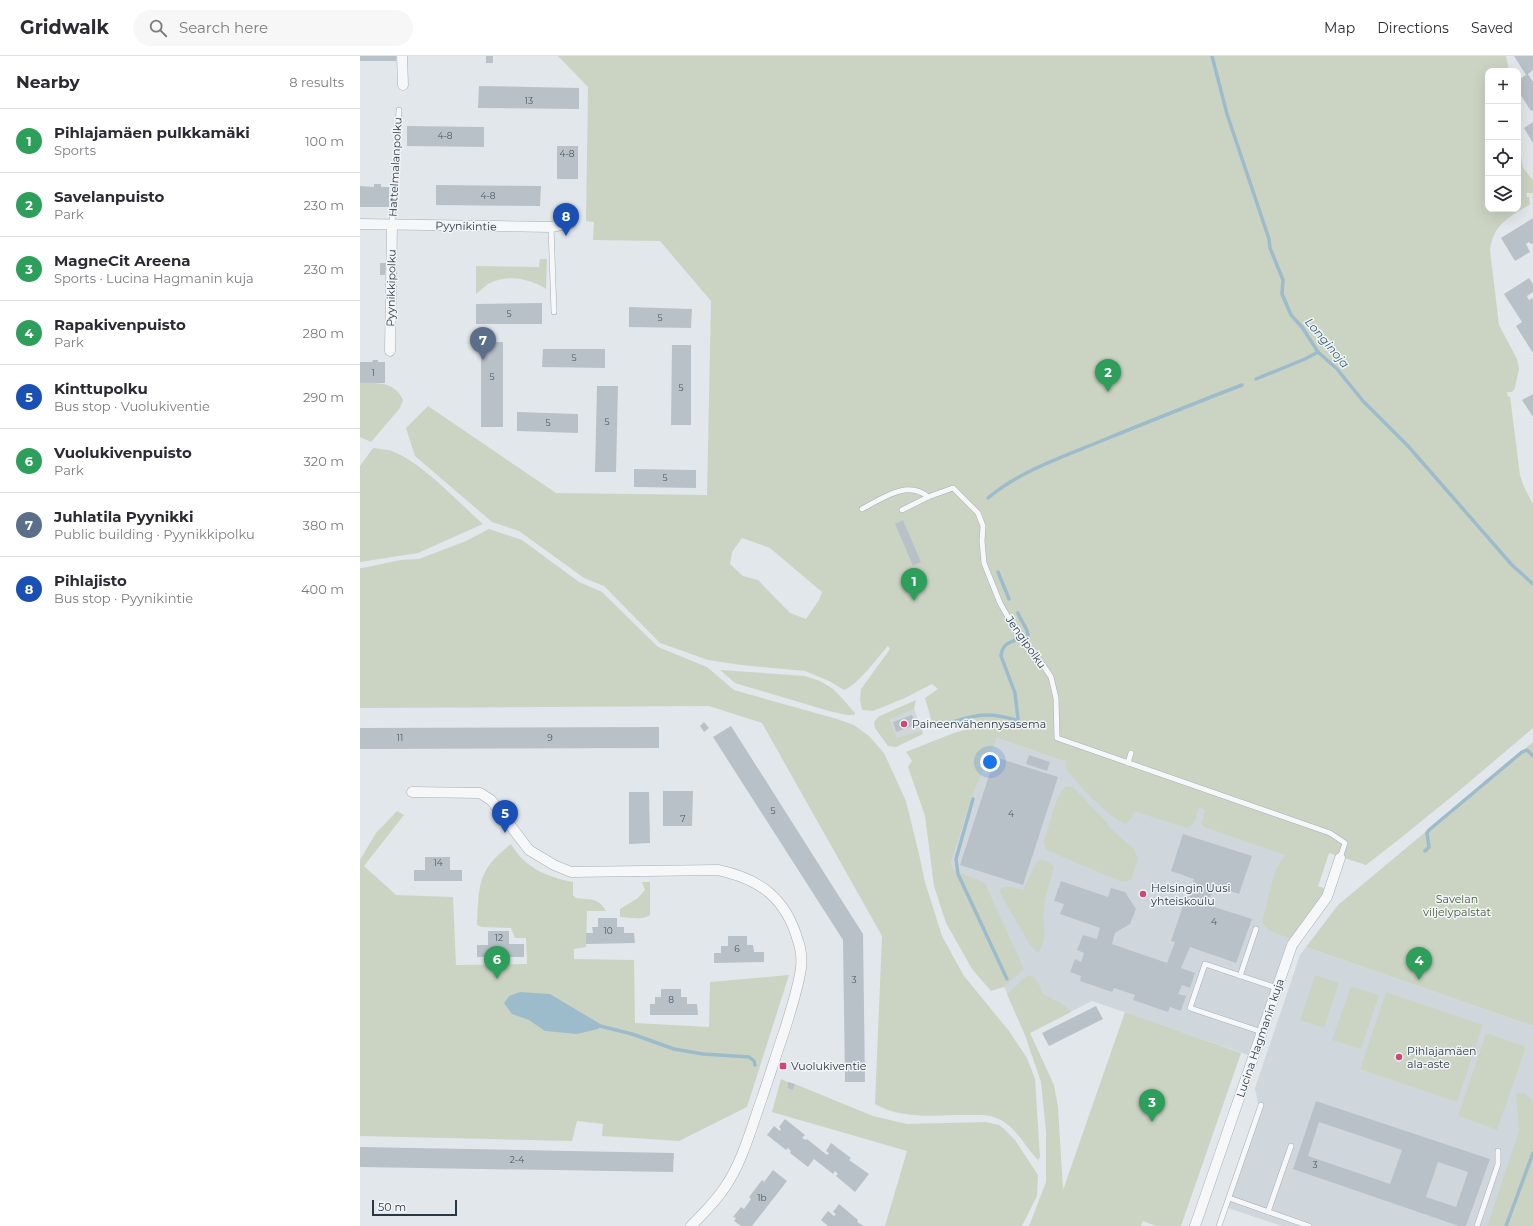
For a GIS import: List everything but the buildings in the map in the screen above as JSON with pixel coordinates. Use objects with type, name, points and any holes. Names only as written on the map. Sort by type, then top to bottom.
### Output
[{"type":"street","points":[[402,56],[403,85]]},
{"type":"street","name":"Pyynikintie","points":[[360,224],[551,227],[571,223]]},
{"type":"street","name":"Pyynikkipolku","points":[[390,351],[392,224]]},
{"type":"street","points":[[412,792],[480,793],[491,800],[529,850],[554,865],[571,872],[718,870],[733,873],[759,884],[777,899],[786,910],[799,942],[801,966],[797,991],[772,1071],[735,1169],[725,1187],[691,1226]]},
{"type":"street","name":"Lucina Hagmanin kuja","points":[[1195,1226],[1292,945],[1327,897],[1340,858]]},
{"type":"lane","name":"Hattelmalanpolku","points":[[392,224],[398,110]]},
{"type":"lane","points":[[551,227],[554,312]]},
{"type":"lane","name":"Jengipolku","points":[[928,497],[953,488],[978,513],[983,526],[982,541],[984,563],[1000,603],[1016,631],[1051,677],[1056,698],[1057,738],[1128,763]]},
{"type":"lane","points":[[862,509],[892,492],[913,490],[923,493],[928,497],[902,510]]},
{"type":"lane","points":[[1130,753],[1128,763],[1330,833],[1344,843],[1340,858]]},
{"type":"lane","points":[[1240,976],[1256,930]]},
{"type":"lane","points":[[1262,1032],[1190,1008],[1205,964],[1277,988]]},
{"type":"lane","points":[[1219,1226],[1261,1105]]},
{"type":"lane","points":[[1268,1212],[1291,1146]]},
{"type":"lane","points":[[1477,1226],[1498,1164],[1498,1152]]},
{"type":"lane","points":[[1229,1198],[1309,1226]]},
{"type":"shaded area","points":[[914,709],[922,730],[897,739],[890,718]]},
{"type":"shaded area","name":"Helsingin Uusi yhteiskoulu","points":[[997,738],[1329,853],[1318,886],[1288,945],[1248,1055],[1092,1001],[1025,1035],[951,863],[972,797]]},
{"type":"shaded area","name":"Pihlajamäen ala-aste","points":[[1306,947],[1533,1026],[1533,1145],[1505,1226],[1282,1226],[1225,1207],[1259,1109],[1255,1088],[1300,955]]},
{"type":"green space","points":[[558,56],[1506,56],[1508,68],[1485,68],[1485,212],[1518,212],[1498,228],[1490,250],[1499,325],[1517,359],[1519,369],[1515,388],[1512,392],[1507,392],[1508,397],[1510,396],[1520,475],[1524,487],[1533,504],[1533,728],[1460,790],[1366,865],[1329,853],[1318,886],[1326,889],[1292,939],[1270,931],[1262,921],[1275,871],[1285,855],[1204,827],[1201,824],[1205,810],[1199,808],[1194,822],[1187,828],[1136,812],[1133,813],[1132,818],[1126,824],[1112,816],[1078,784],[1066,769],[1066,762],[997,738],[972,797],[951,863],[954,870],[985,883],[1024,969],[1004,987],[991,991],[972,969],[946,923],[934,886],[925,816],[908,767],[912,761],[906,752],[951,734],[981,725],[973,718],[936,728],[931,727],[931,719],[925,698],[938,689],[932,684],[905,698],[873,711],[862,710],[860,700],[861,689],[890,649],[888,646],[856,682],[844,690],[829,681],[805,671],[741,665],[708,660],[660,643],[604,586],[584,578],[519,531],[492,522],[415,456],[406,428],[428,406],[556,493],[707,495],[711,301],[660,241],[593,240],[594,222],[586,221],[588,87]],"holes":[[[742,538],[770,548],[822,592],[819,600],[806,619],[790,613],[758,580],[743,576],[730,564],[732,552]]]},
{"type":"green space","points":[[1521,155],[1523,168],[1533,180],[1533,193],[1526,193],[1527,197],[1529,197],[1530,204],[1521,210]]},
{"type":"green space","points":[[540,259],[547,259],[546,289],[532,282],[510,278],[488,284],[476,294],[476,266],[539,267]]},
{"type":"green space","points":[[360,383],[385,384],[395,389],[403,400],[400,408],[371,442],[360,437]]},
{"type":"green space","points":[[373,448],[388,450],[399,454],[412,462],[438,482],[483,524],[418,553],[360,562],[360,466]]},
{"type":"green space","points":[[489,529],[522,540],[579,582],[602,592],[658,647],[707,667],[734,690],[854,725],[869,736],[884,753],[906,801],[925,882],[942,936],[964,976],[1009,1031],[1027,1058],[1035,1079],[1040,1157],[1038,1160],[1010,1127],[995,1117],[979,1115],[908,1115],[885,1109],[875,1104],[882,936],[762,723],[709,706],[360,708],[360,568],[400,560],[419,559],[466,541]]},
{"type":"green space","points":[[720,670],[805,676],[820,681],[833,689],[855,713],[854,715],[847,715],[829,711],[735,683]]},
{"type":"green space","points":[[916,700],[914,709],[890,719],[897,738],[922,730],[923,734],[896,747],[888,746],[875,728],[874,722],[878,717]]},
{"type":"green space","name":"Savelan viljelypalstat","points":[[1533,742],[1533,1026],[1306,947],[1338,905]]},
{"type":"green space","points":[[1067,786],[1074,788],[1110,828],[1134,849],[1138,859],[1131,880],[1122,882],[1046,850],[1044,842],[1053,811],[1059,795]]},
{"type":"green space","points":[[397,811],[404,815],[364,866],[396,895],[453,897],[456,965],[527,964],[526,938],[515,938],[511,928],[482,927],[477,925],[478,899],[482,879],[492,862],[511,844],[523,859],[538,870],[554,877],[573,882],[573,895],[576,898],[597,901],[606,911],[587,911],[586,947],[574,949],[574,959],[634,960],[635,1023],[709,1027],[710,982],[789,975],[747,1107],[679,1141],[602,1136],[603,1124],[577,1121],[572,1141],[360,1136],[360,860],[376,833]]},
{"type":"green space","points":[[1041,859],[1050,863],[1054,867],[1044,907],[1043,942],[1038,953],[1030,945],[999,890],[1008,887],[1023,890],[1037,861]]},
{"type":"green space","points":[[642,882],[650,882],[650,915],[644,918],[620,917],[620,909],[638,898],[645,890]]},
{"type":"green space","points":[[1031,975],[1038,982],[1043,994],[1063,1004],[1071,1012],[1030,1033],[1054,1085],[1058,1107],[1063,1190],[1125,1012],[1241,1053],[1181,1226],[1156,1226],[1143,1221],[1141,1226],[1029,1226],[1046,1182],[1046,1132],[1041,1082],[1025,1035],[1007,994],[1022,980]]},
{"type":"green space","points":[[1315,975],[1339,983],[1324,1028],[1300,1020]]},
{"type":"green space","points":[[1351,986],[1379,995],[1361,1049],[1332,1040]]},
{"type":"green space","points":[[1386,992],[1483,1025],[1457,1102],[1360,1069]]},
{"type":"green space","points":[[1486,1033],[1526,1047],[1497,1130],[1458,1116]]},
{"type":"green space","points":[[781,1079],[788,1082],[787,1088],[793,1090],[795,1084],[873,1116],[907,1124],[986,1122],[999,1125],[1015,1140],[1038,1175],[1037,1196],[1022,1226],[885,1226],[907,1151],[772,1112]]},
{"type":"green space","points":[[1525,1093],[1533,1102],[1533,1226],[1487,1226],[1519,1130],[1516,1094]]},
{"type":"water","points":[[520,992],[550,994],[602,1025],[598,1029],[577,1034],[545,1031],[529,1020],[512,1014],[504,1003],[509,996]]},
{"type":"waterway","name":"Longinoja","points":[[1212,56],[1227,114],[1269,239],[1270,248],[1283,280],[1282,294],[1291,315],[1302,327],[1318,352],[1337,369],[1363,401],[1408,446],[1512,565],[1533,584]]},
{"type":"waterway","points":[[1256,379],[1305,359],[1318,352]]},
{"type":"waterway","points":[[988,498],[1000,488],[1042,465],[1242,385]]},
{"type":"waterway","points":[[998,572],[1009,599]]},
{"type":"waterway","points":[[1018,613],[1027,630],[1028,636],[1026,637]]},
{"type":"waterway","points":[[933,723],[950,723],[981,715],[1001,716],[1016,720],[1018,719],[1015,693],[1001,656],[1002,650],[1005,646],[1015,639]]},
{"type":"waterway","points":[[1425,851],[1429,847],[1427,833],[1429,830],[1522,752],[1527,750],[1533,756]]},
{"type":"waterway","points":[[973,799],[956,859],[958,874],[1007,979]]},
{"type":"waterway","points":[[600,1026],[632,1034],[674,1049],[703,1054],[749,1057],[754,1061],[755,1065]]},
{"type":"waterway","points":[[1506,1226],[1533,1153]]},
{"type":"place","name":"Pihlajisto","points":[[566,236]]},
{"type":"place","name":"Juhlatila Pyynikki","points":[[483,360]]},
{"type":"place","name":"Savelanpuisto","points":[[1108,392]]},
{"type":"place","name":"Pihlajamäen pulkkamäki","points":[[914,601]]},
{"type":"place","name":"Paineenvähennysasema","points":[[904,724]]},
{"type":"place","name":"Kinttupolku","points":[[505,833]]},
{"type":"place","name":"Helsingin Uusi yhteiskoulu","points":[[1143,894]]},
{"type":"place","name":"Vuolukivenpuisto","points":[[497,979]]},
{"type":"place","name":"Rapakivenpuisto","points":[[1419,980]]},
{"type":"place","name":"Pihlajamäen ala-aste","points":[[1399,1057]]},
{"type":"place","name":"Vuolukiventie","points":[[783,1066]]},
{"type":"place","name":"MagneCit Areena","points":[[1152,1122]]}]
